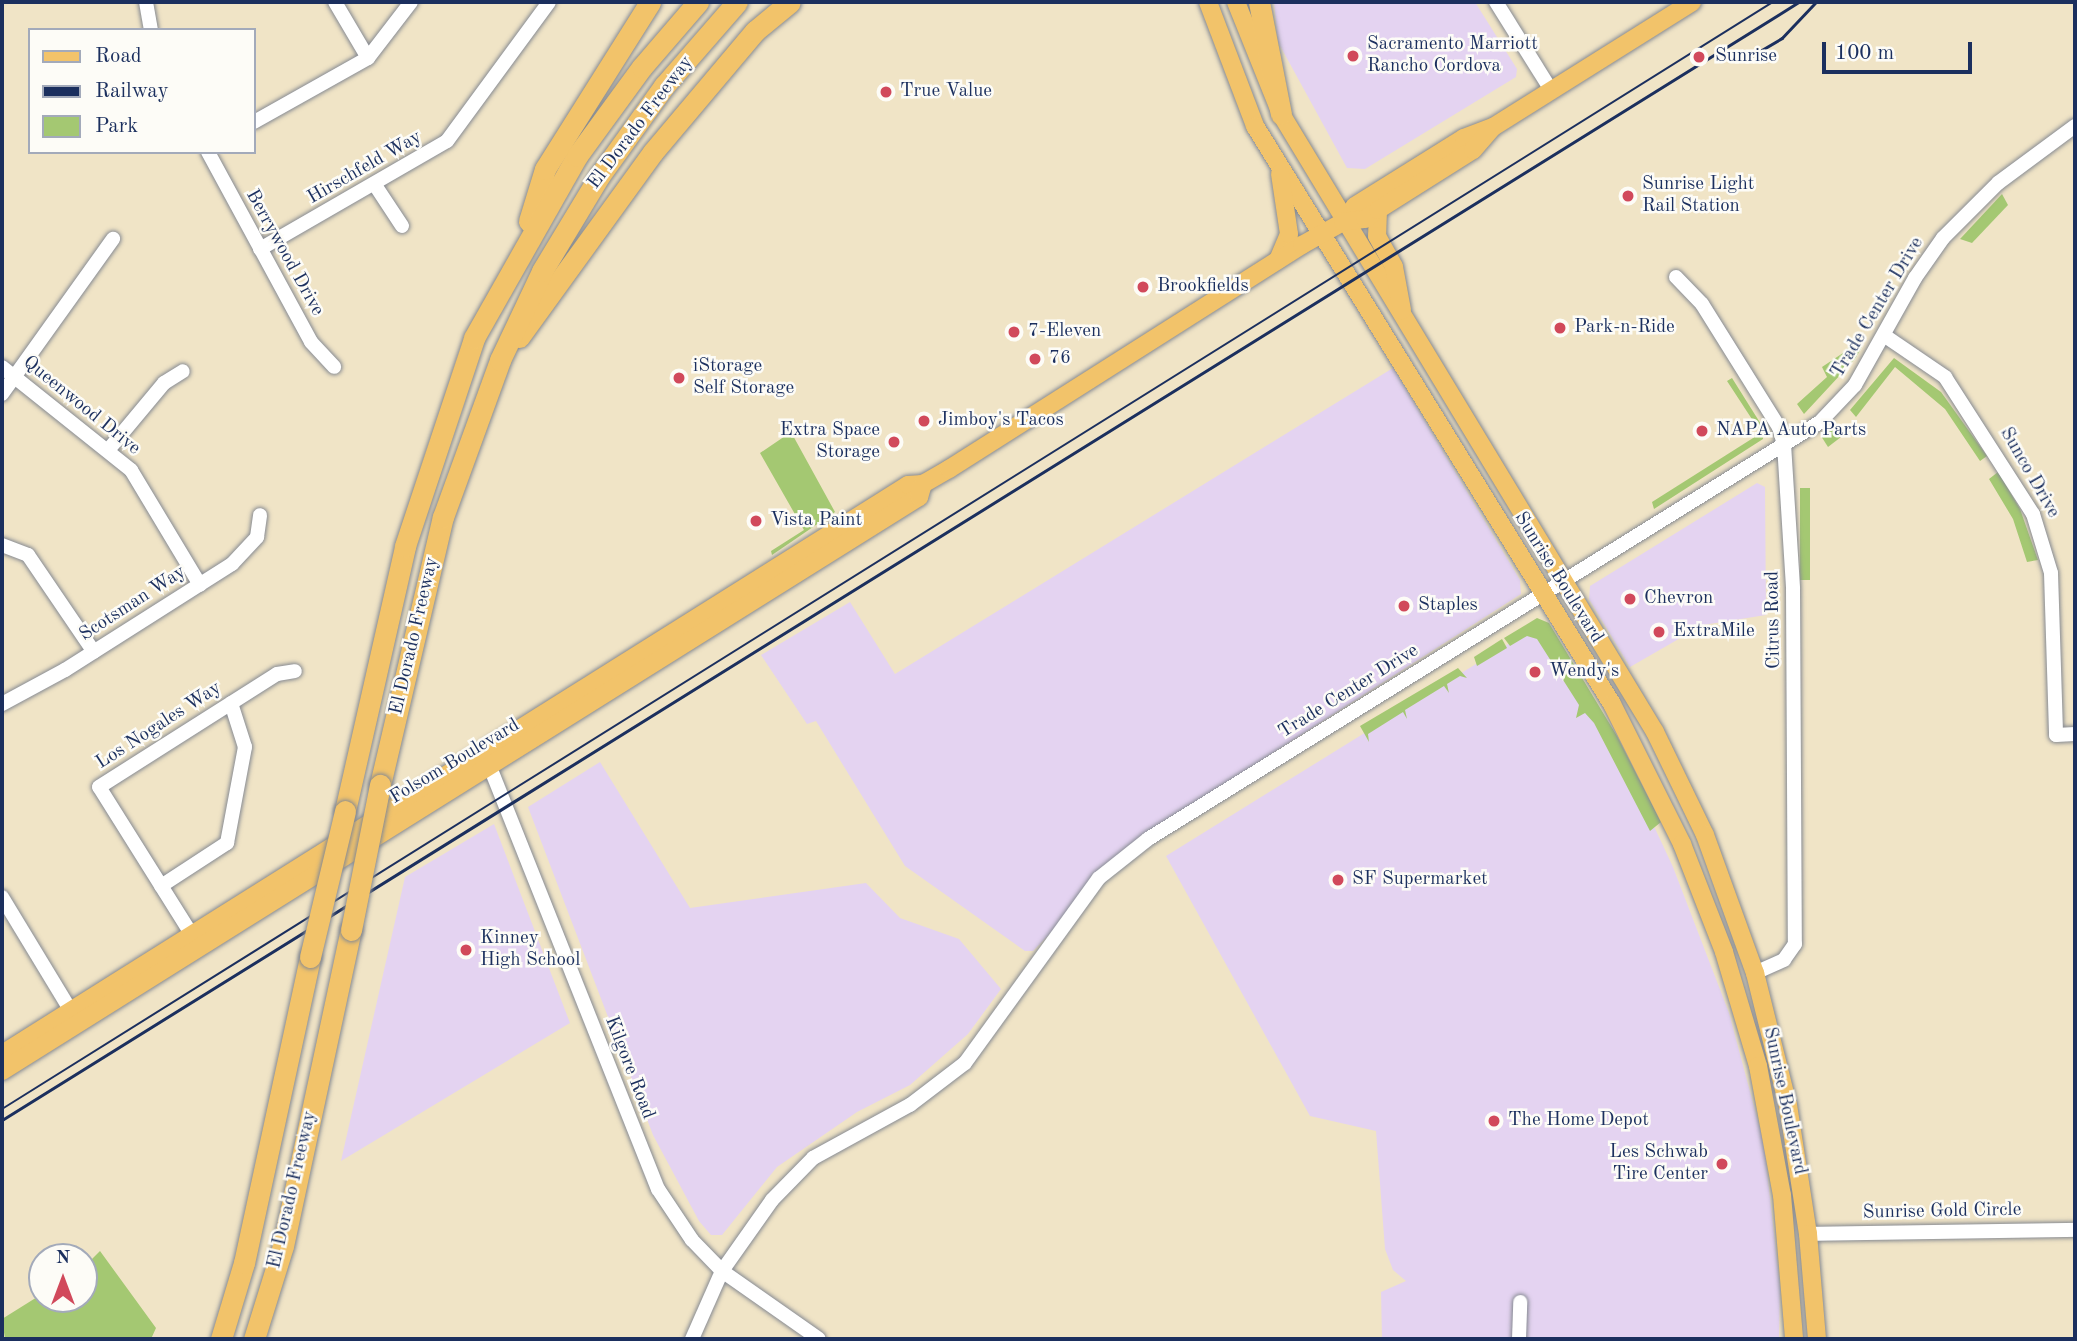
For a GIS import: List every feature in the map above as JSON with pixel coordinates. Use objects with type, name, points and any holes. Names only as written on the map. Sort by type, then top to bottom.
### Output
[{"type":"highway","points":[[518,253],[545,169],[650,2]]},
{"type":"highway","points":[[621,47],[662,2]]},
{"type":"highway","name":"El Dorado Freeway","points":[[221,1339],[244,1263],[310,957],[405,546],[436,441],[474,338],[518,253],[577,156],[642,67],[698,2]]},
{"type":"highway","name":"El Dorado Freeway","points":[[254,1339],[283,1246],[380,785],[443,517],[500,360],[542,271],[600,175],[664,86],[737,2]]},
{"type":"highway","points":[[500,360],[542,310],[653,152],[755,31],[790,2]]},
{"type":"highway","points":[[1259,2],[1281,114]]},
{"type":"main road","name":"Sunrise Boulevard","points":[[1208,2],[1255,126],[1612,705],[1678,834],[1730,977],[1758,1066],[1782,1195],[1794,1339]]},
{"type":"main road","name":"Sunrise Boulevard","points":[[1236,2],[1281,114],[1343,222],[1402,313],[1655,732],[1705,835],[1755,972],[1788,1104],[1808,1234],[1817,1339]]},
{"type":"main road","name":"Folsom Boulevard","points":[[1343,222],[1355,206],[1442,151],[1493,127],[1692,2]]},
{"type":"main road","name":"Folsom Boulevard","points":[[2,1054],[74,1016],[196,942],[753,586],[768,580],[770,570],[908,485],[923,484],[1278,260],[1343,222],[1364,219],[1473,150],[1493,127]]},
{"type":"main road","points":[[1278,260],[1289,234],[1279,167]]},
{"type":"main road","points":[[1378,210],[1377,236],[1394,267],[1402,313]]},
{"type":"main road","name":"Folsom Boulevard","points":[[487,758],[726,617],[919,497],[923,484]]},
{"type":"main road","points":[[726,617],[733,603],[753,586]]},
{"type":"main road","points":[[1678,834],[1694,846],[1740,965],[1755,972]]},
{"type":"main road","points":[[1730,977],[1738,976],[1750,999],[1765,1009]]},
{"type":"main road","name":"Folsom Boulevard","points":[[2,1071],[74,1016]]},
{"type":"main road","points":[[1782,1195],[1791,1202],[1808,1234]]},
{"type":"street","points":[[146,2],[151,28]]},
{"type":"street","points":[[335,2],[368,58]]},
{"type":"street","points":[[256,121],[368,58],[411,2]]},
{"type":"street","name":"Hirschfeld Way","points":[[260,249],[429,154],[457,131],[548,2]]},
{"type":"street","points":[[1496,2],[1551,90]]},
{"type":"street","name":"Trade Center Drive","points":[[692,1339],[722,1271],[772,1200],[813,1158],[910,1105],[965,1063],[1110,869],[1148,839],[1784,444],[1839,405],[1885,336],[1915,278],[1952,227],[1998,183],[2075,126]]},
{"type":"street","name":"Berrywood Drive","points":[[209,154],[311,342],[334,367]]},
{"type":"street","points":[[375,185],[402,226]]},
{"type":"street","points":[[2,394],[113,239]]},
{"type":"street","name":"Citrus Road","points":[[1676,277],[1687,285],[1715,324],[1778,426],[1784,444],[1793,589],[1795,944],[1784,960],[1755,972]]},
{"type":"street","name":"Sunco Drive","points":[[1885,336],[1945,377],[2033,514],[2051,573],[2056,735],[2075,734]]},
{"type":"street","name":"Queenwood Drive","points":[[2,367],[109,449],[152,500],[200,584]]},
{"type":"street","points":[[109,449],[164,383],[183,371]]},
{"type":"street","name":"Scotsman Way","points":[[2,704],[94,652],[200,584],[247,549],[260,531],[260,515]]},
{"type":"street","points":[[2,545],[28,555],[94,652]]},
{"type":"street","name":"Los Nogales Way","points":[[196,942],[99,787],[277,674],[295,671]]},
{"type":"street","points":[[161,886],[227,843],[244,754],[243,732],[230,703]]},
{"type":"street","name":"Kilgore Road","points":[[487,758],[649,1174],[692,1240],[722,1271],[819,1339]]},
{"type":"street","points":[[2,897],[74,1016]]},
{"type":"street","name":"Sunrise Gold Circle","points":[[1808,1234],[2075,1230]]},
{"type":"street","points":[[1519,1339],[1520,1302]]},
{"type":"shaded area","points":[[1274,2],[1475,2],[1517,69],[1516,77],[1365,169],[1347,168],[1278,42]]},
{"type":"shaded area","points":[[1393,368],[1520,580],[1521,594],[1148,833],[1033,951],[1025,951],[905,866],[816,721],[807,724],[761,655],[850,602],[895,674]]},
{"type":"shaded area","points":[[1757,483],[1765,487],[1766,615],[1703,625],[1630,667],[1589,599],[1590,586]]},
{"type":"shaded area","points":[[1534,628],[1610,732],[1673,867],[1729,1013],[1764,1144],[1780,1288],[1779,1339],[1382,1339],[1381,1292],[1406,1281],[1393,1270],[1385,1249],[1376,1131],[1310,1116],[1166,856]]},
{"type":"shaded area","points":[[600,762],[690,908],[866,883],[900,918],[959,939],[1001,989],[968,1034],[910,1085],[857,1112],[777,1167],[722,1235],[711,1235],[699,1221],[653,1135],[528,807]]},
{"type":"shaded area","name":"Kinney High School","points":[[494,824],[570,1023],[341,1161],[405,877]]},
{"type":"green space","points":[[2002,194],[2008,205],[1972,243],[1960,239]]},
{"type":"green space","points":[[1852,342],[1862,347],[1855,359],[1804,414],[1797,404],[1827,377],[1822,367],[1846,351]]},
{"type":"green space","points":[[1894,358],[1941,392],[1987,456],[1980,461],[1945,409],[1895,367],[1856,417],[1850,410]]},
{"type":"green space","points":[[1732,378],[1764,429],[1763,439],[1654,509],[1652,502],[1761,433],[1727,381]]},
{"type":"green space","points":[[1832,427],[1841,437],[1828,447],[1821,436]]},
{"type":"green space","points":[[791,432],[835,512],[772,555],[771,551],[804,530],[760,453]]},
{"type":"green space","points":[[1998,472],[2020,509],[2038,560],[2027,562],[2013,519],[1989,479]]},
{"type":"green space","points":[[1800,488],[1810,488],[1810,580],[1800,580]]},
{"type":"green space","points":[[1537,618],[1549,623],[1617,736],[1661,822],[1650,831],[1594,723],[1585,713],[1576,718],[1579,705],[1537,639],[1527,636],[1510,646],[1504,638]]},
{"type":"green space","points":[[1502,639],[1507,648],[1477,666],[1474,657]]},
{"type":"green space","points":[[1458,668],[1467,678],[1460,676],[1447,684],[1449,693],[1444,686],[1405,710],[1407,719],[1403,712],[1368,734],[1369,742],[1360,726]]},
{"type":"green space","points":[[100,1251],[156,1328],[151,1339],[5,1339],[2,1319],[28,1303],[28,1313],[98,1313]]},
{"type":"tram line","points":[[2,1109],[1773,2]]},
{"type":"railway","points":[[2,1120],[1799,2]]},
{"type":"railway","points":[[1743,61],[1782,38],[1816,2]]},
{"type":"place","name":"Sacramento Marriott Rancho Cordova","points":[[1353,56]]},
{"type":"place","name":"Sunrise","points":[[1699,57]]},
{"type":"place","name":"True Value","points":[[886,92]]},
{"type":"place","name":"Sunrise Light Rail Station","points":[[1628,196]]},
{"type":"place","name":"Brookfields","points":[[1143,287]]},
{"type":"place","name":"Park-n-Ride","points":[[1560,328]]},
{"type":"place","name":"7-Eleven","points":[[1014,332]]},
{"type":"place","name":"76","points":[[1035,359]]},
{"type":"place","name":"iStorage Self Storage","points":[[679,378]]},
{"type":"place","name":"Jimboy's Tacos","points":[[924,421]]},
{"type":"place","name":"NAPA Auto Parts","points":[[1702,431]]},
{"type":"place","name":"Extra Space Storage","points":[[894,442]]},
{"type":"place","name":"Vista Paint","points":[[756,521]]},
{"type":"place","name":"Chevron","points":[[1630,599]]},
{"type":"place","name":"Staples","points":[[1404,606]]},
{"type":"place","name":"ExtraMile","points":[[1659,632]]},
{"type":"place","name":"Wendy's","points":[[1535,672]]},
{"type":"place","name":"SF Supermarket","points":[[1338,880]]},
{"type":"place","name":"Kinney High School","points":[[466,950]]},
{"type":"place","name":"The Home Depot","points":[[1494,1121]]},
{"type":"place","name":"Les Schwab Tire Center","points":[[1722,1164]]}]
